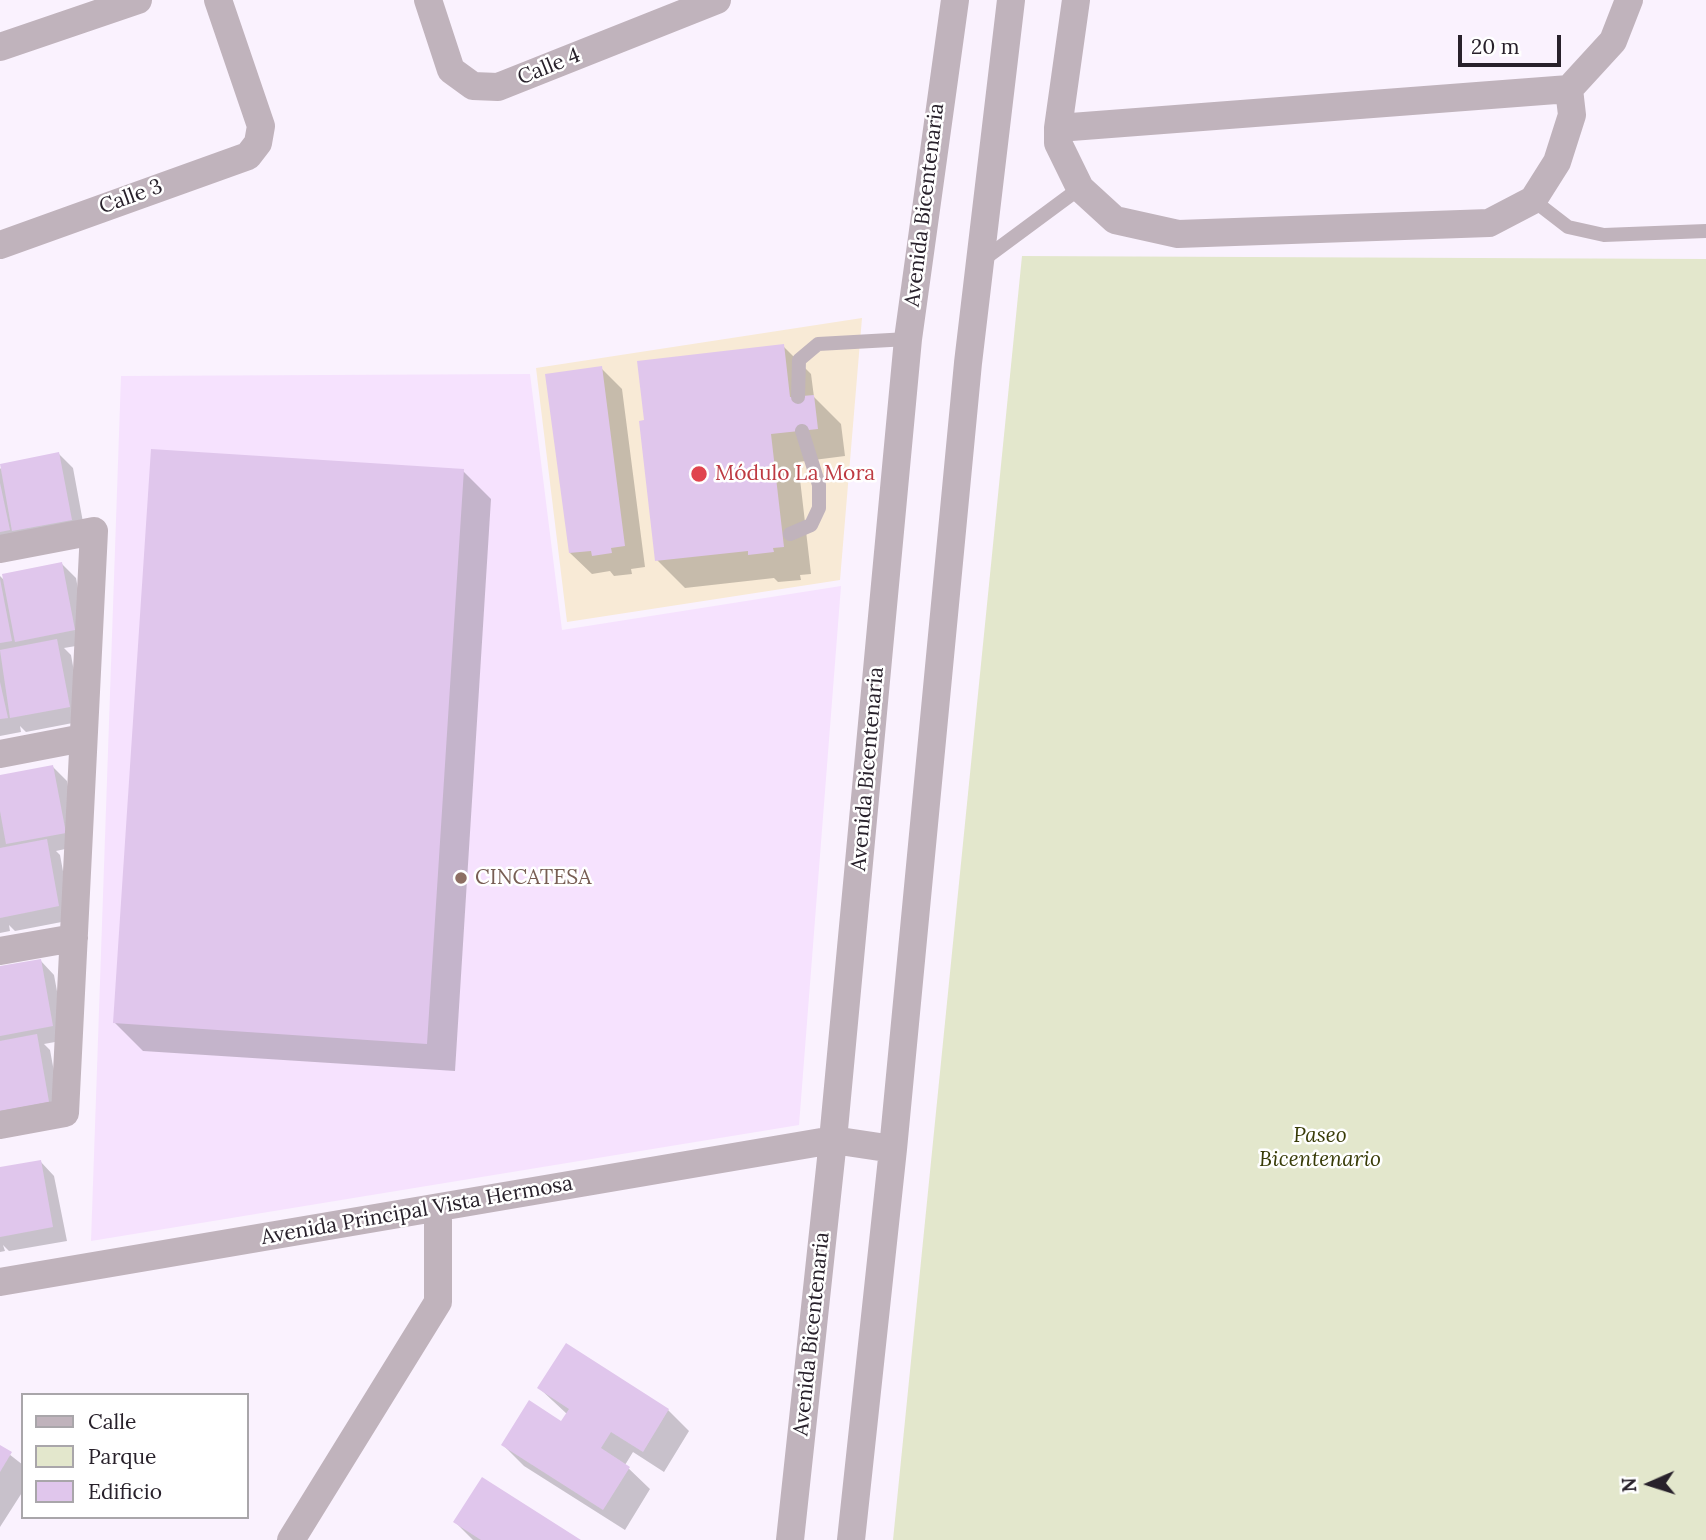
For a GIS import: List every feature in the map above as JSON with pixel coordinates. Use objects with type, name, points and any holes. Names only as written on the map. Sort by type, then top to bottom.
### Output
[{"type":"street","points":[[0,47],[138,0]]},
{"type":"street","name":"Calle 3","points":[[0,245],[248,156],[258,143],[261,126],[218,0]]},
{"type":"street","name":"Calle 4","points":[[428,0],[451,70],[472,86],[498,87],[717,0]]},
{"type":"street","name":"Avenida Bicentenaria","points":[[790,1540],[833,1140],[908,339],[955,0]]},
{"type":"street","points":[[851,1540],[893,1149],[980,262],[1011,0]]},
{"type":"street","points":[[1076,0],[1058,143],[1080,188],[1115,220],[1178,234],[1489,223],[1533,200],[1556,162],[1572,115],[1569,89]]},
{"type":"street","points":[[1058,128],[1569,89],[1613,41],[1629,0]]},
{"type":"street","points":[[0,549],[94,531],[65,1113],[0,1125]]},
{"type":"street","points":[[0,754],[83,738]]},
{"type":"street","points":[[0,951],[74,938]]},
{"type":"street","name":"Avenida Principal Vista Hermosa","points":[[0,1282],[833,1140],[893,1149]]},
{"type":"street","points":[[291,1540],[438,1302],[438,1208]]},
{"type":"lane","points":[[980,262],[1080,188]]},
{"type":"lane","points":[[1533,200],[1568,227],[1604,235],[1706,231]]},
{"type":"lane","points":[[798,397],[799,360],[818,344],[908,339]]},
{"type":"lane","points":[[790,534],[811,525],[819,508],[819,485],[802,431]]},
{"type":"shaded area","name":"Módulo La Mora","points":[[862,318],[840,580],[567,622],[536,368]]},
{"type":"shaded area","name":"CINCATESA","points":[[530,374],[562,630],[841,586],[799,1125],[91,1241],[121,376]]},
{"type":"green space","name":"Paseo Bicentenario","points":[[1022,256],[1706,259],[1706,1540],[893,1540]]},
{"type":"building","points":[[784,344],[790,397],[814,395],[818,429],[771,434],[784,547],[773,548],[774,552],[748,555],[748,551],[655,561],[639,421],[644,420],[637,361]]},
{"type":"building","points":[[602,366],[625,546],[611,548],[612,553],[592,556],[591,551],[569,553],[545,374]]},
{"type":"building","points":[[151,449],[464,469],[427,1044],[113,1023]]},
{"type":"building","points":[[59,452],[72,520],[12,531],[0,464]]},
{"type":"building","points":[[0,483],[10,530],[0,532]]},
{"type":"building","points":[[62,562],[75,630],[15,642],[2,574]]},
{"type":"building","points":[[0,579],[12,641],[0,643]]},
{"type":"building","points":[[57,639],[70,707],[10,718],[0,650]]},
{"type":"building","points":[[0,682],[8,718],[0,719]]},
{"type":"building","points":[[53,765],[66,833],[6,844],[0,811],[0,775]]},
{"type":"building","points":[[47,839],[59,906],[0,918],[0,848]]},
{"type":"building","points":[[41,959],[53,1026],[0,1036],[0,966]]},
{"type":"building","points":[[37,1034],[49,1102],[0,1111],[0,1041]]},
{"type":"building","points":[[41,1160],[53,1227],[0,1237],[0,1167]]},
{"type":"building","points":[[566,1343],[669,1409],[643,1452],[611,1432],[601,1448],[630,1467],[603,1510],[501,1445],[529,1400],[561,1421],[569,1409],[537,1388]]},
{"type":"building","points":[[0,1445],[12,1452],[0,1472]]},
{"type":"building","points":[[482,1477],[581,1540],[481,1540],[453,1522]]},
{"type":"place","name":"Módulo La Mora","points":[[699,474]]},
{"type":"place","name":"CINCATESA","points":[[461,878]]}]
